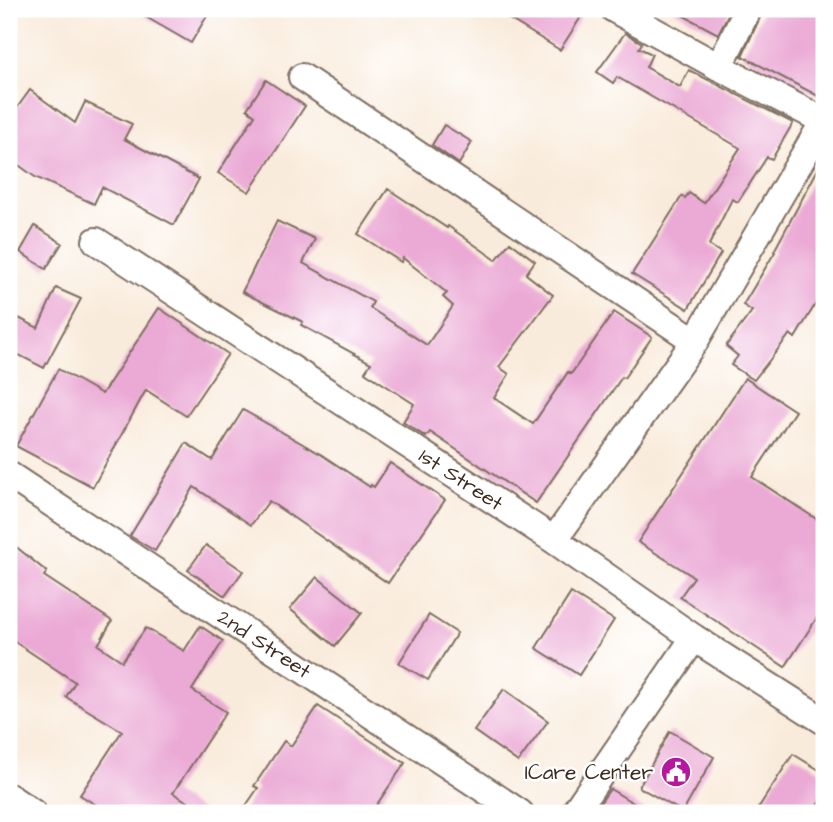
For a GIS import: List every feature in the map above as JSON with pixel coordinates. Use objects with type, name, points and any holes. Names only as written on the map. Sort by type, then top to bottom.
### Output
[{"type":"street","points":[[719,67],[748,9]]},
{"type":"street","points":[[554,540],[695,341],[824,121],[719,67],[626,11]]},
{"type":"street","points":[[302,78],[695,341]]},
{"type":"street","name":"1st Street","points":[[96,241],[554,540],[694,638],[824,721]]},
{"type":"street","name":"2nd Street","points":[[9,475],[520,813]]},
{"type":"street","points":[[574,813],[694,638]]},
{"type":"street","points":[[9,797],[33,813]]},
{"type":"building","points":[[132,9],[211,9],[191,43]]},
{"type":"building","points":[[493,9],[586,9],[560,50]]},
{"type":"building","points":[[671,9],[731,9],[718,34]]},
{"type":"building","points":[[764,9],[824,9],[824,99],[742,56]]},
{"type":"building","points":[[625,33],[642,43],[639,48],[652,54],[646,67],[680,87],[689,70],[793,123],[772,159],[767,157],[738,202],[732,199],[709,245],[721,253],[688,309],[632,274],[682,196],[685,198],[689,193],[704,203],[740,148],[617,77],[613,83],[597,72]]},
{"type":"building","points":[[266,80],[305,106],[249,192],[218,173],[255,115],[247,109]]},
{"type":"building","points":[[30,90],[75,123],[85,102],[132,124],[124,139],[199,179],[174,225],[102,187],[94,204],[35,177],[9,158],[9,119]]},
{"type":"building","points":[[444,125],[472,142],[459,164],[432,145]]},
{"type":"building","points":[[824,158],[824,290],[795,338],[790,334],[754,380],[731,365],[738,356],[726,346],[752,311],[743,305],[775,252]]},
{"type":"building","points":[[388,189],[496,260],[510,242],[535,261],[526,274],[553,295],[499,367],[509,374],[494,398],[533,424],[568,372],[571,374],[614,312],[652,337],[536,503],[430,432],[426,437],[403,422],[414,404],[365,372],[371,363],[301,325],[303,322],[242,292],[277,221],[315,239],[303,263],[373,302],[370,308],[427,345],[453,306],[443,297],[447,293],[403,258],[401,262],[358,234]]},
{"type":"building","points":[[35,226],[62,243],[46,269],[20,252]]},
{"type":"building","points":[[56,288],[81,299],[44,368],[9,350],[9,313],[38,328]]},
{"type":"building","points":[[159,308],[228,354],[186,416],[146,390],[93,487],[16,446],[58,369],[102,394]]},
{"type":"building","points":[[745,378],[795,411],[752,477],[824,524],[824,607],[785,667],[680,597],[694,577],[638,542]]},
{"type":"building","points":[[243,410],[322,455],[370,487],[374,487],[390,463],[445,500],[388,583],[269,501],[251,525],[194,487],[155,551],[130,536],[186,443],[212,460]]},
{"type":"building","points":[[9,541],[47,572],[44,576],[112,621],[98,645],[122,661],[146,628],[184,651],[200,626],[223,641],[192,690],[226,712],[173,793],[206,813],[109,813],[80,795],[122,731],[66,697],[75,682],[9,638]]},
{"type":"building","points":[[206,545],[243,571],[225,596],[188,570]]},
{"type":"building","points":[[317,577],[362,613],[335,646],[290,609]]},
{"type":"building","points":[[571,593],[614,620],[579,675],[536,648]]},
{"type":"building","points":[[429,615],[457,633],[428,680],[399,663]]},
{"type":"building","points":[[504,689],[548,721],[518,762],[474,731]]},
{"type":"building","points":[[318,706],[405,763],[371,813],[241,813],[258,788],[254,786],[284,741],[291,746]]},
{"type":"building","name":"ICare Center","points":[[670,731],[714,757],[683,812],[639,787]]},
{"type":"building","points":[[793,754],[824,773],[824,795],[813,813],[755,813]]},
{"type":"building","points":[[610,789],[650,813],[593,813]]},
{"type":"place","name":"ICare Center","points":[[676,772]]}]
